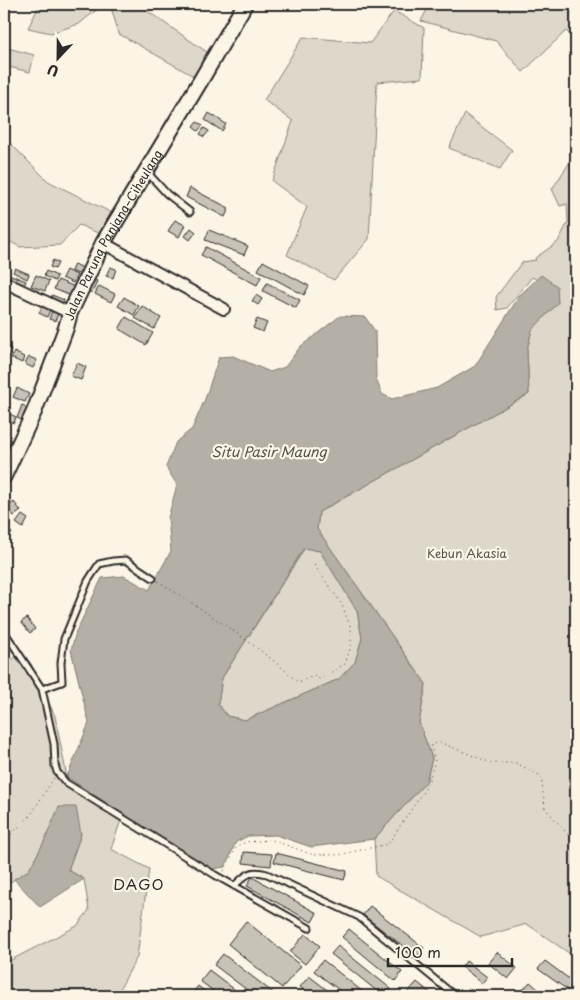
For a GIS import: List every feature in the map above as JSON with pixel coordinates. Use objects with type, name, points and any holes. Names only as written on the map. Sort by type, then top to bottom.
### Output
[{"type":"street","name":"Jalan Parung Panjang–Ciheulang","points":[[4,476],[34,412],[70,313],[104,243],[245,4]]},
{"type":"street","points":[[104,243],[224,309]]},
{"type":"street","points":[[4,282],[70,313]]},
{"type":"lane","points":[[146,171],[167,194],[190,212]]},
{"type":"lane","points":[[42,689],[62,682],[61,663],[64,639],[88,581],[98,564],[113,560],[126,560],[153,578]]},
{"type":"lane","points":[[4,631],[42,689],[54,744],[55,765],[57,772],[66,784],[215,875],[309,928]]},
{"type":"lane","points":[[234,886],[248,873],[258,871],[359,917],[456,996]]},
{"type":"path","points":[[153,578],[254,646],[279,664],[298,682],[314,676],[320,679],[344,664],[351,646],[352,628],[341,604],[312,562]]},
{"type":"path","points":[[215,875],[225,870],[237,846],[246,842],[272,840],[311,854],[338,855],[388,844],[427,786],[435,761],[431,746],[439,742],[491,763],[516,763],[541,776],[544,808],[576,844]]},
{"type":"path","points":[[4,841],[30,816],[57,772]]},
{"type":"green space","points":[[40,4],[104,4],[79,24],[51,33],[28,28]]},
{"type":"green space","points":[[110,4],[137,4],[217,59],[204,82],[119,34]]},
{"type":"green space","points":[[430,4],[576,4],[576,40],[566,31],[523,72],[496,41],[421,21]]},
{"type":"green space","points":[[394,11],[424,28],[422,78],[377,82],[369,239],[334,280],[287,255],[307,207],[272,181],[293,121],[264,100],[303,37],[370,43]]},
{"type":"green space","points":[[4,47],[34,55],[30,72],[4,66]]},
{"type":"green space","points":[[465,114],[512,150],[500,169],[449,148]]},
{"type":"green space","points":[[10,143],[48,181],[122,218],[110,238],[79,225],[60,245],[20,247],[4,238],[4,146]]},
{"type":"green space","name":"Kebun Akasia","points":[[576,153],[576,958],[527,924],[481,937],[376,876],[374,839],[426,782],[432,758],[419,723],[426,684],[317,529],[319,512],[529,394],[527,350],[532,329],[558,303],[553,289],[532,277],[507,308],[497,310],[496,297],[522,262],[536,260],[535,258],[558,242],[568,222],[567,204],[560,206],[552,189]]},
{"type":"green space","points":[[305,548],[320,551],[357,611],[362,638],[355,662],[339,679],[245,720],[227,716],[218,704],[222,678]]},
{"type":"green space","points":[[21,652],[31,664],[55,716],[67,777],[123,814],[111,849],[149,869],[137,957],[116,996],[4,996],[4,967],[9,961],[77,926],[89,910],[84,879],[68,870],[81,834],[59,807],[44,842],[29,870],[4,886],[4,667]]},
{"type":"water","name":"Situ Pasir Maung","points":[[541,275],[557,286],[558,303],[532,330],[527,350],[529,394],[319,512],[317,529],[426,684],[419,723],[432,758],[426,782],[374,839],[311,847],[276,835],[248,836],[236,842],[225,867],[212,869],[67,777],[89,723],[71,650],[76,632],[102,578],[124,576],[149,590],[171,551],[168,518],[177,485],[166,467],[176,442],[192,429],[205,399],[219,357],[233,356],[270,372],[285,367],[300,347],[340,316],[365,317],[375,331],[376,379],[382,394],[392,399],[437,388],[475,366],[520,295]],"holes":[[[304,548],[320,551],[357,611],[362,638],[355,662],[339,679],[245,720],[227,716],[218,704],[222,678]]]},
{"type":"water","points":[[59,807],[76,807],[81,834],[68,870],[84,879],[40,907],[14,879],[29,870],[44,842]]},
{"type":"building","points":[[209,113],[226,124],[222,131],[205,120]]},
{"type":"building","points":[[197,122],[203,125],[198,131],[193,127]]},
{"type":"building","points":[[204,128],[209,131],[204,137],[200,134]]},
{"type":"building","points":[[190,188],[229,208],[225,217],[186,197]]},
{"type":"building","points":[[175,220],[185,225],[179,237],[168,231]]},
{"type":"building","points":[[191,228],[196,232],[190,240],[185,236]]},
{"type":"building","points":[[209,230],[248,246],[244,255],[205,240]]},
{"type":"building","points":[[206,247],[261,277],[257,285],[201,255]]},
{"type":"building","points":[[53,260],[58,263],[55,269],[50,267]]},
{"type":"building","points":[[263,261],[309,286],[304,295],[258,270]]},
{"type":"building","points":[[74,264],[86,269],[83,276],[71,271]]},
{"type":"building","points":[[110,267],[116,269],[113,278],[106,276]]},
{"type":"building","points":[[15,268],[29,274],[27,279],[13,272]]},
{"type":"building","points":[[66,270],[77,275],[73,283],[62,278]]},
{"type":"building","points":[[46,271],[57,276],[55,281],[44,276]]},
{"type":"building","points":[[11,275],[26,281],[23,288],[8,282]]},
{"type":"building","points":[[36,275],[49,281],[45,291],[31,286]]},
{"type":"building","points":[[91,278],[97,281],[92,293],[86,290]]},
{"type":"building","points":[[58,280],[75,287],[71,296],[54,289]]},
{"type":"building","points":[[267,283],[300,300],[296,308],[263,291]]},
{"type":"building","points":[[99,286],[115,294],[111,302],[95,294]]},
{"type":"building","points":[[52,295],[64,300],[62,305],[50,300]]},
{"type":"building","points":[[256,295],[262,299],[258,305],[252,301]]},
{"type":"building","points":[[124,297],[139,306],[134,315],[118,306]]},
{"type":"building","points":[[43,304],[52,306],[47,317],[39,313]]},
{"type":"building","points":[[142,306],[161,318],[154,329],[135,318]]},
{"type":"building","points":[[53,309],[59,312],[55,321],[49,319]]},
{"type":"building","points":[[126,317],[153,333],[146,345],[119,329]]},
{"type":"building","points":[[257,319],[267,323],[263,332],[253,328]]},
{"type":"building","points":[[4,346],[11,349],[6,359],[4,357]]},
{"type":"building","points":[[14,352],[24,357],[22,363],[11,358]]},
{"type":"building","points":[[29,357],[37,360],[33,368],[25,364]]},
{"type":"building","points":[[77,363],[86,367],[81,380],[71,376]]},
{"type":"building","points":[[17,388],[29,394],[25,402],[13,397]]},
{"type":"building","points":[[22,405],[31,409],[26,422],[17,418]]},
{"type":"building","points":[[8,413],[16,417],[14,423],[5,420]]},
{"type":"building","points":[[14,502],[21,511],[14,516],[7,507]]},
{"type":"building","points":[[22,515],[28,519],[23,528],[16,523]]},
{"type":"building","points":[[4,527],[12,533],[9,537],[4,534]]},
{"type":"building","points":[[27,618],[35,629],[30,633],[21,622]]},
{"type":"building","points":[[244,852],[272,854],[271,866],[243,863]]},
{"type":"building","points":[[276,853],[347,871],[344,880],[274,862]]},
{"type":"building","points":[[252,877],[317,913],[312,922],[247,886]]},
{"type":"building","points":[[370,906],[424,948],[417,957],[363,915]]},
{"type":"building","points":[[246,921],[301,966],[282,988],[228,944]]},
{"type":"building","points":[[349,929],[402,972],[395,981],[342,937]]},
{"type":"building","points":[[305,934],[320,946],[305,964],[290,952]]},
{"type":"building","points":[[338,946],[391,989],[385,996],[331,954]]},
{"type":"building","points":[[497,952],[517,968],[508,979],[488,963]]},
{"type":"building","points":[[223,954],[276,995],[255,996],[214,965]]},
{"type":"building","points":[[323,960],[368,996],[347,996],[314,971]]},
{"type":"building","points":[[466,961],[487,977],[482,983],[462,967]]},
{"type":"building","points":[[545,961],[576,984],[576,996],[538,969]]},
{"type":"building","points":[[209,970],[243,996],[220,996],[200,981]]},
{"type":"building","points":[[309,976],[335,996],[312,996],[300,987]]},
{"type":"building","points":[[417,982],[434,996],[409,996],[406,994]]},
{"type":"building","points":[[530,982],[546,996],[530,996],[523,990]]},
{"type":"building","points":[[198,986],[211,996],[190,996]]},
{"type":"district","name":"DAGO","points":[[139,883]]}]
